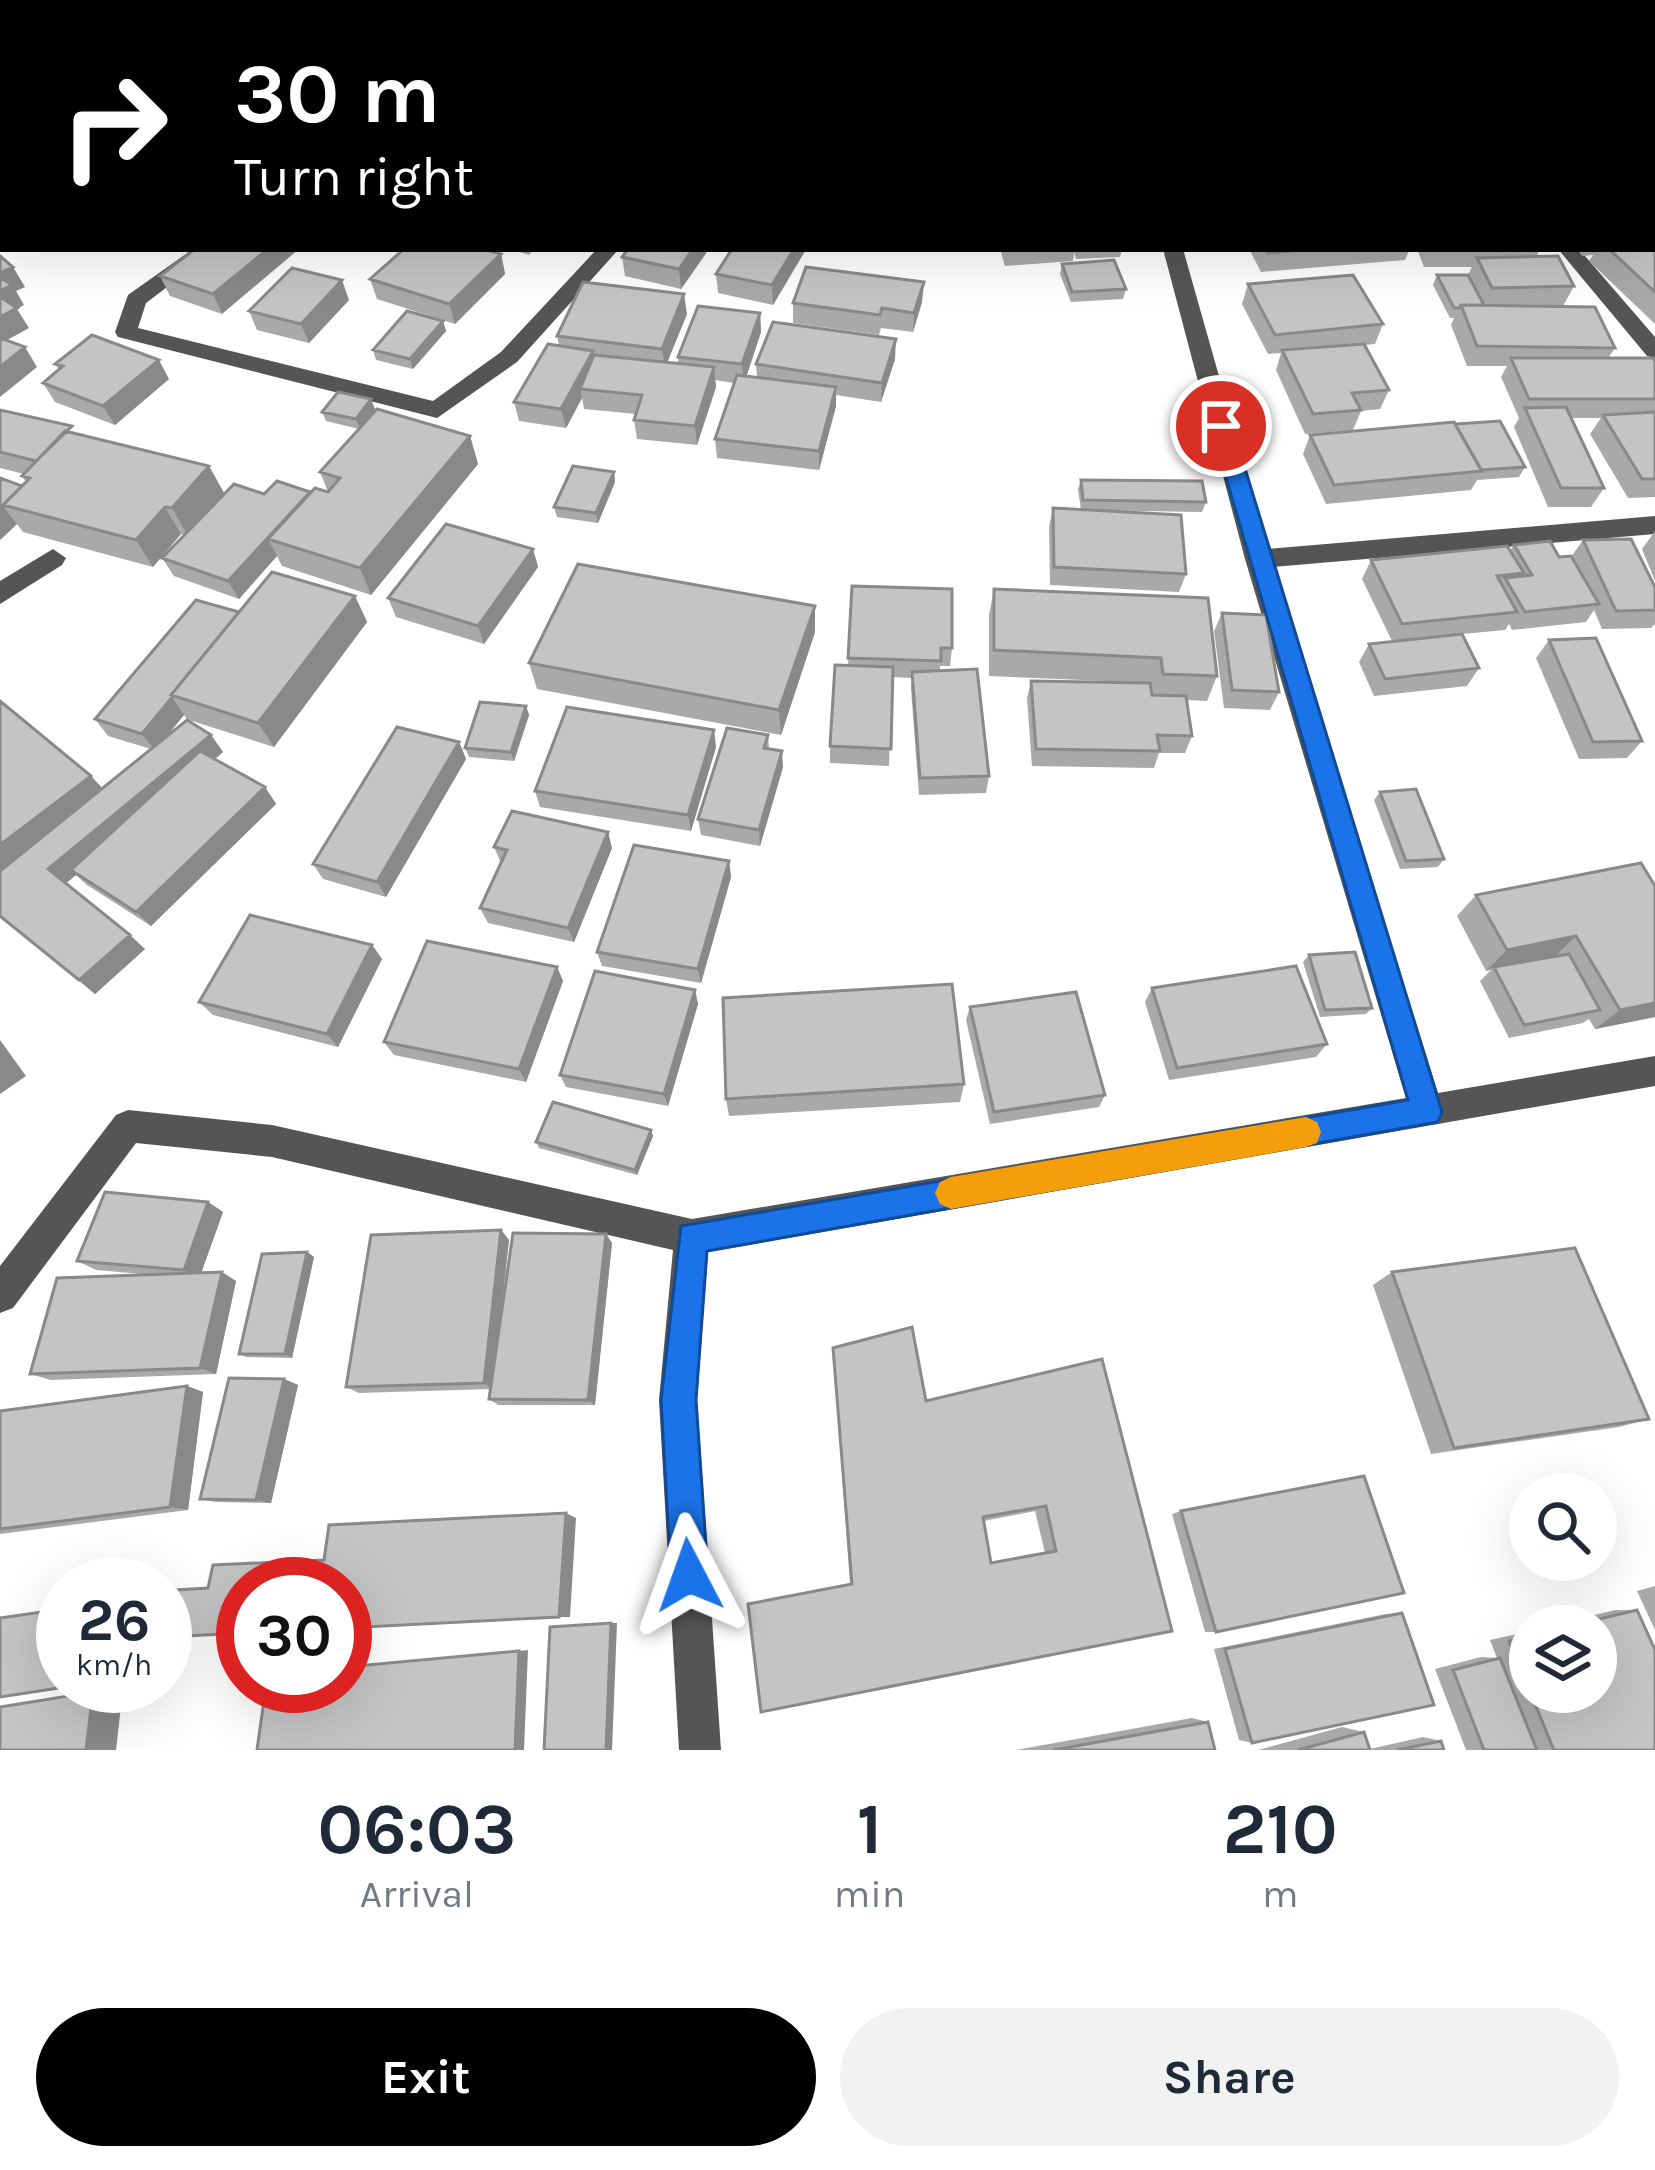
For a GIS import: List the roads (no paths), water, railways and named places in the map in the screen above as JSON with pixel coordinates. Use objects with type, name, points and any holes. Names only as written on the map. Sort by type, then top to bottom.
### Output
[{"type":"street","points":[[203,252],[136,299],[126,332],[436,410],[509,357],[606,252]]},
{"type":"street","points":[[1174,252],[1258,559],[1427,1112]]},
{"type":"street","points":[[1571,252],[1655,351]]},
{"type":"street","points":[[1258,559],[1655,525]]},
{"type":"street","points":[[0,594],[53,558]]},
{"type":"street","points":[[0,1295],[128,1126],[272,1141],[692,1238],[1655,1071]]},
{"type":"street","points":[[692,1238],[679,1400],[700,1750]]}]
